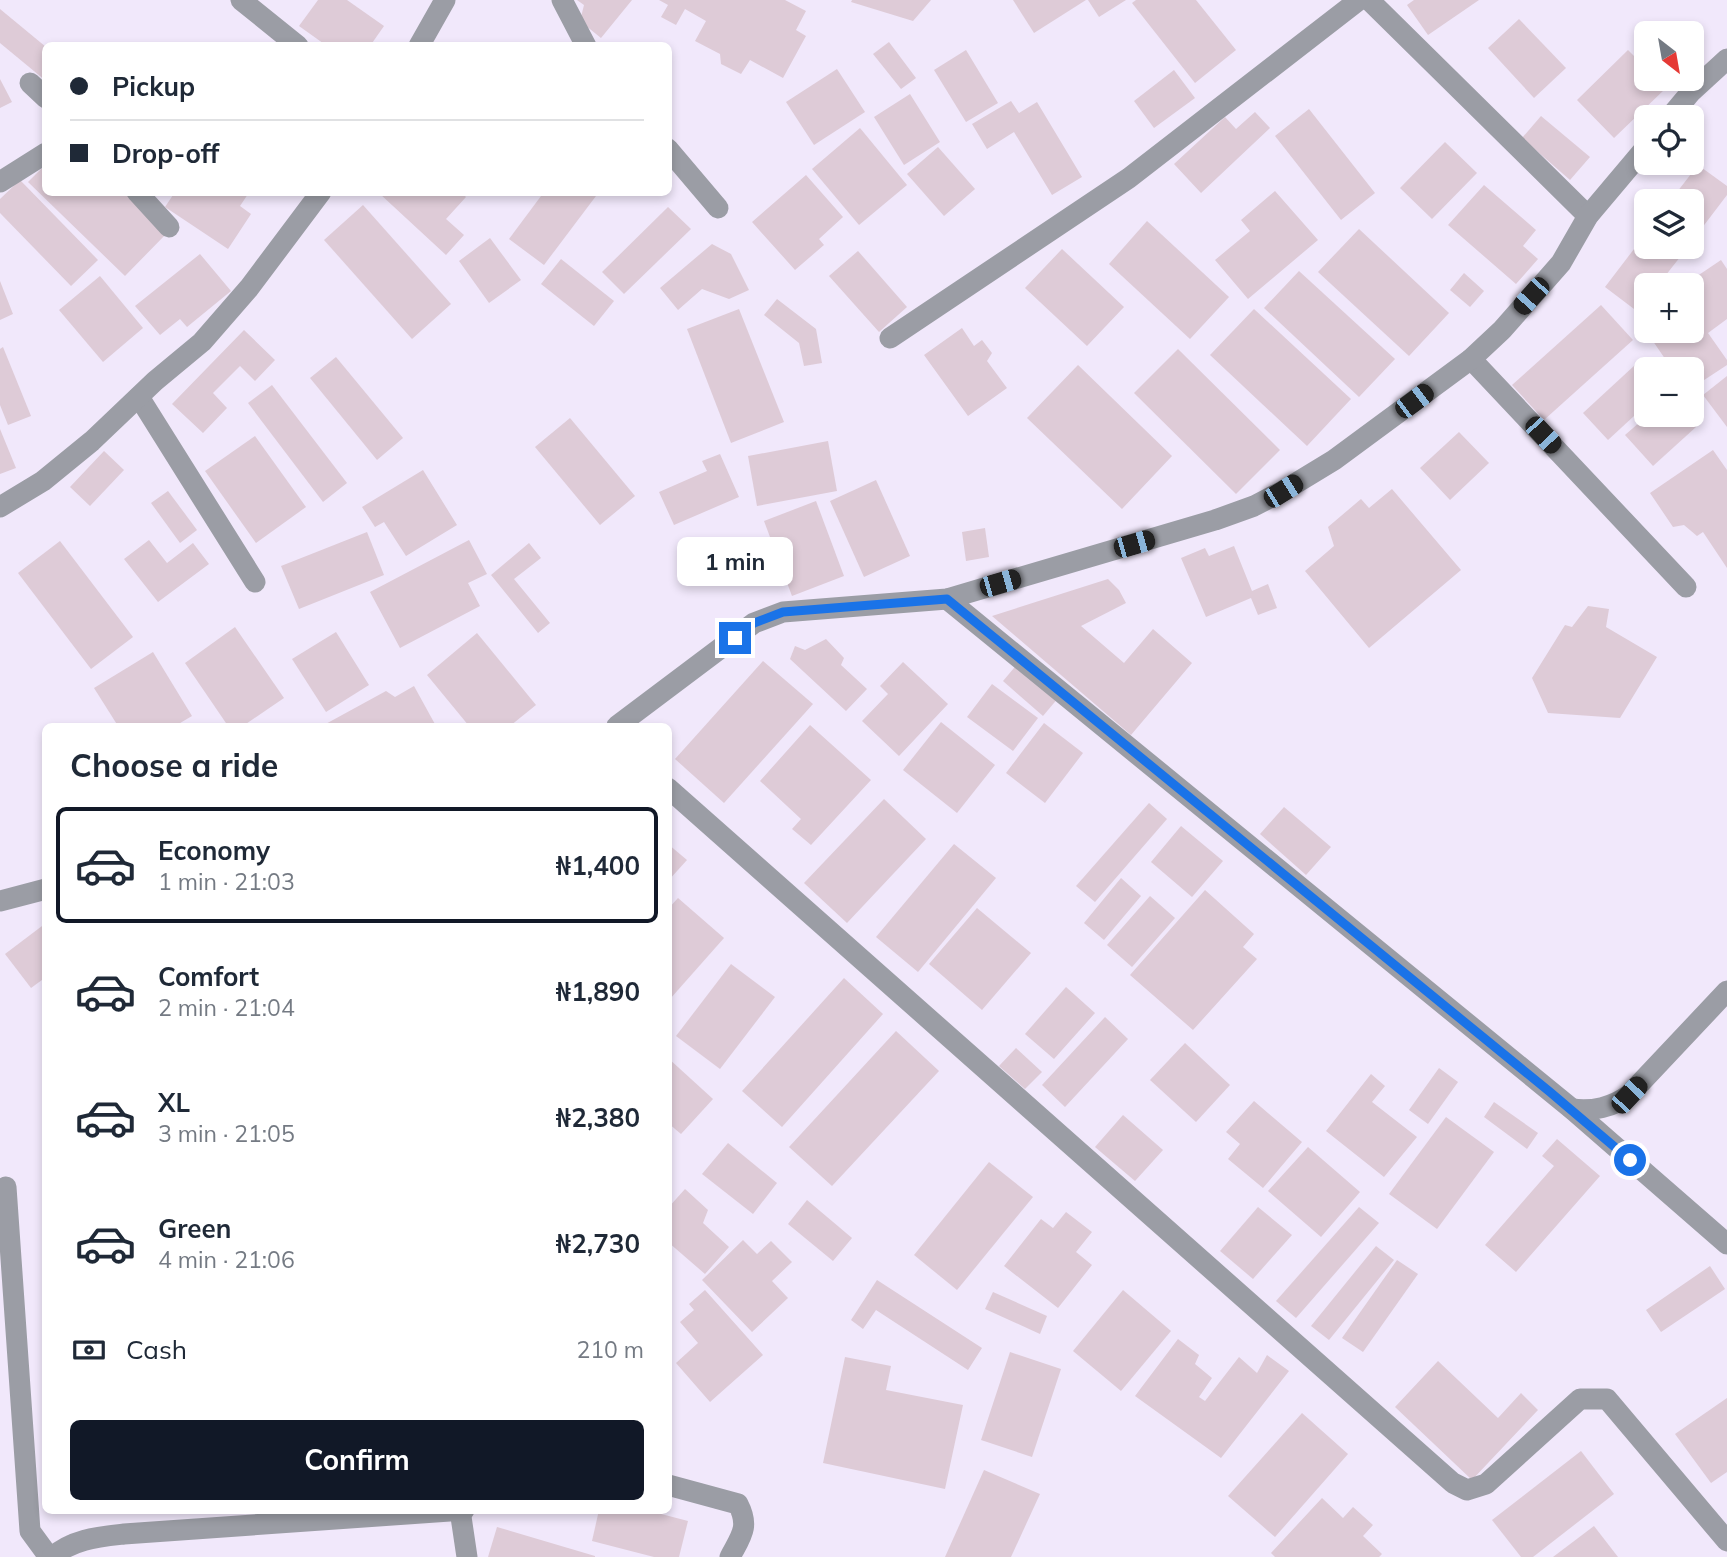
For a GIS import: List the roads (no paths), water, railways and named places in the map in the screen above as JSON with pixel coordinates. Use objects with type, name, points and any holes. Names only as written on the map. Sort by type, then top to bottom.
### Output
[{"type":"street","points":[[242,0],[293,42]]},
{"type":"street","points":[[421,42],[445,0]]},
{"type":"street","points":[[562,0],[584,42]]},
{"type":"street","points":[[890,338],[1129,178],[1359,0]]},
{"type":"street","points":[[1369,0],[1588,216]]},
{"type":"street","points":[[1680,105],[1727,59]]},
{"type":"street","points":[[672,154],[718,208]]},
{"type":"street","points":[[0,181],[42,155]]},
{"type":"street","points":[[621,723],[754,623],[770,616],[783,612],[947,599],[1215,520],[1254,506],[1283,491],[1334,460],[1471,359],[1502,330],[1561,263],[1588,216],[1634,161]]},
{"type":"street","points":[[141,196],[169,227]]},
{"type":"street","points":[[0,507],[43,481],[92,441],[202,342],[249,288],[318,196]]},
{"type":"street","points":[[1471,359],[1686,587]]},
{"type":"street","points":[[139,397],[255,582]]},
{"type":"street","points":[[947,599],[1572,1109],[1727,1244]]},
{"type":"street","points":[[672,792],[1453,1483],[1467,1490],[1486,1484],[1580,1399],[1607,1399],[1727,1541]]},
{"type":"street","points":[[0,901],[42,890]]},
{"type":"street","points":[[1572,1109],[1584,1111],[1601,1108],[1629,1095],[1727,991]]},
{"type":"street","points":[[6,1187],[30,1531],[51,1557],[64,1547],[87,1539],[124,1534],[417,1514]]},
{"type":"street","points":[[672,1486],[738,1504],[743,1515],[744,1529],[730,1557]]},
{"type":"street","points":[[461,1514],[467,1557]]}]
